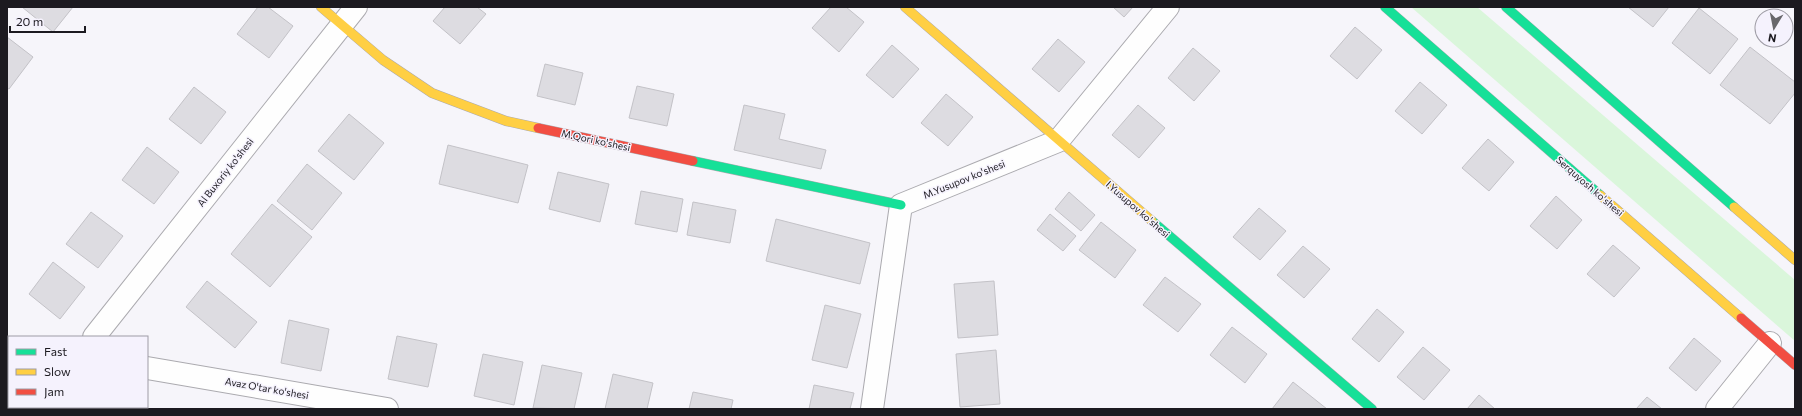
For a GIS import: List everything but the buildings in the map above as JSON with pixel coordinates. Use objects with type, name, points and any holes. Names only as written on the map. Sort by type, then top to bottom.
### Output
[{"type":"street","name":"M.Qori ko'shesi","points":[[321,7],[382,60],[432,93],[506,121],[901,205]]},
{"type":"street","name":"Al Buxoriy ko'shesi","points":[[95,336],[356,7]]},
{"type":"street","name":"I.Yusupov ko'shesi","points":[[905,7],[1058,141],[1372,409]]},
{"type":"street","name":"M.Yusupov ko'shesi","points":[[901,205],[1058,141],[1168,7]]},
{"type":"street","name":"Serquyosh ko'shesi","points":[[1385,7],[1795,365]]},
{"type":"street","points":[[1506,7],[1795,260]]},
{"type":"street","points":[[872,409],[901,205]]},
{"type":"street","points":[[1717,409],[1770,343]]},
{"type":"street","name":"Avaz O'tar ko'shesi","points":[[148,368],[387,409]]},
{"type":"green space","points":[[1411,7],[1477,7],[1795,280],[1795,341]]},
{"type":"traffic: fast","points":[[1385,7],[1600,195]]},
{"type":"traffic: fast","points":[[1506,7],[1734,207]]},
{"type":"traffic: fast","points":[[693,161],[901,205]]},
{"type":"traffic: fast","points":[[1152,221],[1372,409]]},
{"type":"traffic: slow","points":[[321,7],[383,60],[432,93],[506,121],[538,128]]},
{"type":"traffic: slow","points":[[905,7],[1152,221]]},
{"type":"traffic: slow","points":[[1600,195],[1741,318]]},
{"type":"traffic: slow","points":[[1734,207],[1795,260]]},
{"type":"traffic: jam","points":[[538,128],[693,161]]},
{"type":"traffic: jam","points":[[1741,318],[1795,365]]}]
